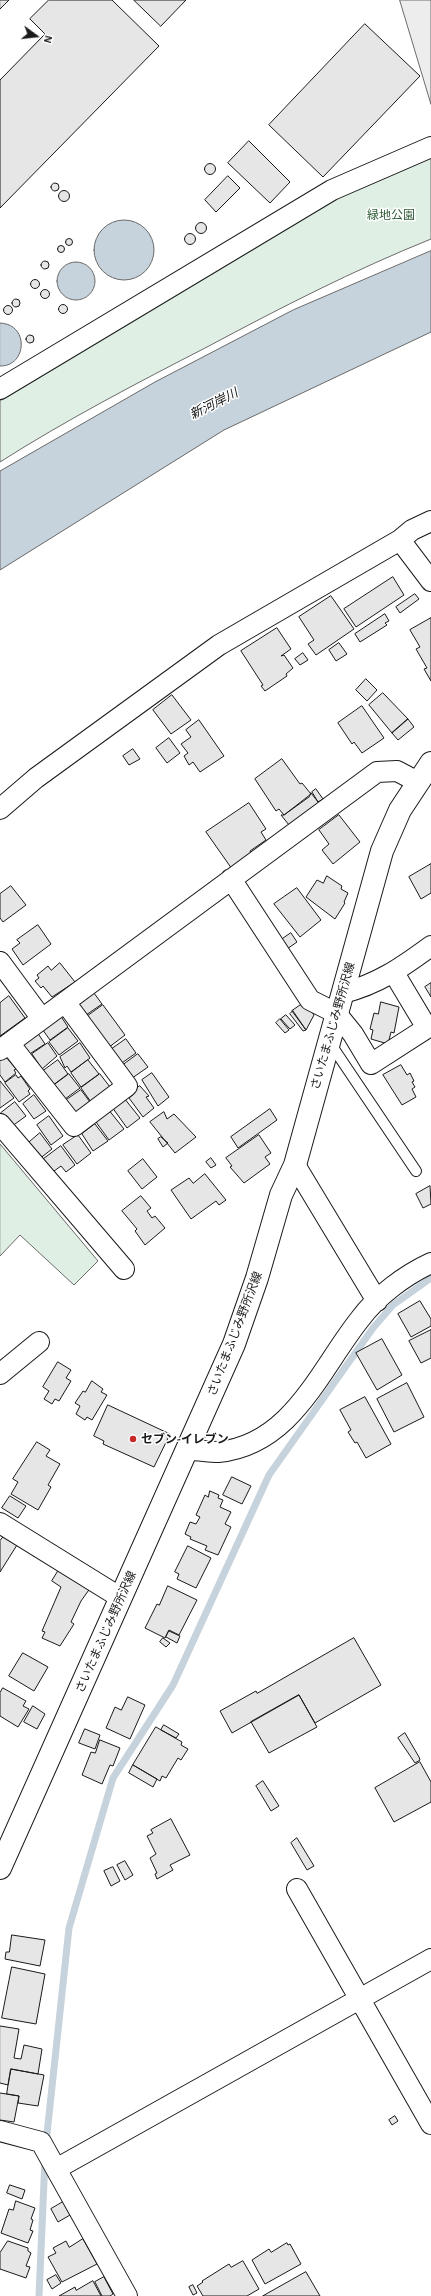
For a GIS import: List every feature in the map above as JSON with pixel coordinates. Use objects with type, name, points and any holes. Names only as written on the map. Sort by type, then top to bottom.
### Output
[{"type":"main road","name":"さいたまふじみ野所沢線","points":[[0,1868],[188,1450],[234,1344],[257,1278],[281,1195],[295,1165],[382,850],[400,810],[431,763]]},
{"type":"street","points":[[0,389],[332,190],[431,147]]},
{"type":"street","points":[[0,810],[36,778],[219,645],[400,540],[412,530],[431,521]]},
{"type":"street","points":[[400,540],[431,581]]},
{"type":"street","points":[[65,1002],[127,1086],[74,1126],[5,1046],[377,772],[397,771],[418,782]]},
{"type":"street","points":[[232,879],[310,1000],[339,1003],[362,988],[394,973],[431,946]]},
{"type":"street","points":[[0,962],[42,1019]]},
{"type":"street","points":[[339,1003],[353,1034],[371,1064],[427,1028],[394,973]]},
{"type":"street","points":[[0,1124],[124,1269]]},
{"type":"street","points":[[295,1165],[377,1301]]},
{"type":"street","points":[[188,1450],[218,1452],[240,1447],[274,1430],[301,1405],[360,1318],[377,1301],[415,1271],[431,1264]]},
{"type":"street","points":[[0,1374],[39,1342]]},
{"type":"street","points":[[0,1523],[121,1598]]},
{"type":"street","points":[[297,1889],[361,1997],[431,2124]]},
{"type":"street","points":[[56,2169],[431,1959]]},
{"type":"street","points":[[0,2131],[41,2142],[127,2296]]},
{"type":"lane","points":[[329,1040],[416,1171]]},
{"type":"green space","name":"緑地公園","points":[[431,157],[431,239],[318,290],[262,318],[102,402],[50,431],[0,462],[0,401],[123,324],[354,189]]},
{"type":"green space","points":[[0,1144],[98,1261],[74,1285],[20,1235],[0,1256]]},
{"type":"shaded area","points":[[400,0],[431,0],[431,104]]},
{"type":"water","points":[[118,220],[130,220],[141,225],[149,233],[154,244],[152,262],[141,275],[130,280],[118,280],[107,275],[99,267],[94,256],[94,244],[99,233],[107,225]]},
{"type":"water","name":"新河岸川","points":[[431,251],[431,332],[224,430],[0,570],[0,471],[155,382],[293,310]]},
{"type":"water","points":[[72,262],[80,262],[87,265],[92,270],[95,281],[92,292],[87,297],[80,300],[72,300],[65,297],[60,292],[57,285],[57,277],[60,270],[65,265]]},
{"type":"water","points":[[0,323],[10,325],[16,330],[20,337],[21,345],[20,353],[16,360],[9,364],[0,366]]},
{"type":"building","points":[[0,0],[9,0],[0,9]]},
{"type":"building","points":[[49,0],[112,0],[159,46],[0,208],[0,80],[45,34],[30,19]]},
{"type":"building","points":[[134,0],[186,0],[161,26]]},
{"type":"building","points":[[365,24],[420,76],[323,177],[269,125]]},
{"type":"building","points":[[249,141],[290,182],[270,203],[228,163]]},
{"type":"building","points":[[210,163],[214,165],[216,169],[214,173],[210,175],[206,173],[204,169],[206,165]]},
{"type":"building","points":[[228,176],[240,188],[216,212],[205,200]]},
{"type":"building","points":[[53,183],[57,183],[59,187],[57,191],[53,191],[51,189],[51,185]]},
{"type":"building","points":[[64,190],[68,192],[70,196],[68,200],[64,202],[60,200],[58,196],[60,192]]},
{"type":"building","points":[[201,222],[205,224],[207,228],[205,232],[201,234],[197,232],[195,228],[197,224]]},
{"type":"building","points":[[190,233],[194,235],[196,239],[194,243],[190,245],[186,243],[184,239],[186,235]]},
{"type":"building","points":[[69,238],[72,239],[72,245],[69,246],[66,245],[65,242],[66,239]]},
{"type":"building","points":[[61,245],[64,246],[64,252],[61,253],[58,252],[57,249],[58,246]]},
{"type":"building","points":[[43,261],[47,261],[49,265],[47,269],[43,269],[41,267],[41,263]]},
{"type":"building","points":[[35,279],[40,284],[35,289],[30,284]]},
{"type":"building","points":[[45,289],[50,294],[45,299],[40,294]]},
{"type":"building","points":[[16,299],[19,300],[19,306],[16,307],[13,306],[12,303],[13,300]]},
{"type":"building","points":[[63,304],[68,309],[63,314],[58,309]]},
{"type":"building","points":[[6,306],[10,306],[12,310],[10,314],[6,314],[4,312],[4,308]]},
{"type":"building","points":[[30,335],[33,336],[33,342],[30,343],[27,342],[26,339],[27,336]]},
{"type":"building","points":[[393,577],[404,595],[356,627],[344,609]]},
{"type":"building","points":[[415,594],[419,599],[400,613],[396,607]]},
{"type":"building","points":[[331,596],[354,629],[316,655],[308,644],[314,640],[299,617]]},
{"type":"building","points":[[385,614],[389,621],[385,623],[387,625],[360,642],[355,634]]},
{"type":"building","points":[[431,618],[431,681],[424,669],[427,668],[416,649],[420,647],[410,630]]},
{"type":"building","points":[[277,628],[291,649],[281,656],[284,655],[293,668],[286,674],[287,676],[265,691],[261,686],[263,685],[241,651]]},
{"type":"building","points":[[339,643],[347,654],[336,661],[329,650]]},
{"type":"building","points":[[303,653],[308,660],[300,665],[295,659]]},
{"type":"building","points":[[366,679],[377,690],[367,701],[356,690]]},
{"type":"building","points":[[383,693],[408,719],[392,733],[369,705]]},
{"type":"building","points":[[172,695],[191,720],[171,734],[153,710]]},
{"type":"building","points":[[362,706],[384,738],[362,753],[354,742],[352,744],[338,723]]},
{"type":"building","points":[[408,719],[414,727],[398,740],[392,733]]},
{"type":"building","points":[[199,720],[224,756],[200,772],[193,762],[189,765],[184,756],[188,753],[181,744],[191,737],[186,730]]},
{"type":"building","points":[[169,738],[180,753],[167,763],[156,748]]},
{"type":"building","points":[[133,749],[140,759],[129,765],[123,756]]},
{"type":"building","points":[[282,759],[300,784],[302,783],[311,794],[284,815],[279,809],[276,811],[255,779]]},
{"type":"building","points":[[316,789],[323,799],[318,802],[312,792]]},
{"type":"building","points":[[311,793],[319,803],[289,825],[281,815],[284,815],[309,797]]},
{"type":"building","points":[[249,803],[266,829],[261,832],[266,840],[250,851],[252,855],[232,869],[206,832]]},
{"type":"building","points":[[339,815],[360,842],[333,864],[322,850],[329,844],[319,830]]},
{"type":"building","points":[[431,864],[431,893],[421,899],[409,877]]},
{"type":"building","points":[[327,876],[342,886],[341,889],[348,893],[344,902],[345,903],[335,919],[306,897],[317,880],[323,883]]},
{"type":"building","points":[[11,886],[26,905],[3,922],[0,918],[0,894]]},
{"type":"building","points":[[297,888],[321,920],[300,937],[274,904]]},
{"type":"building","points":[[38,925],[51,944],[23,965],[12,949],[20,943],[17,940]]},
{"type":"building","points":[[291,933],[297,942],[287,949],[281,940]]},
{"type":"building","points":[[60,963],[75,982],[52,997],[43,986],[41,988],[35,981],[39,978],[37,975],[48,966],[51,970]]},
{"type":"building","points":[[431,983],[431,997],[425,987]]},
{"type":"building","points":[[91,989],[102,1004],[86,1015],[75,1001]]},
{"type":"building","points":[[9,996],[25,1018],[0,1036],[0,1003]]},
{"type":"building","points":[[305,1002],[314,1015],[306,1030],[292,1011]]},
{"type":"building","points":[[381,1002],[399,1007],[394,1033],[391,1032],[388,1044],[371,1039],[373,1030],[370,1029],[374,1013],[378,1014]]},
{"type":"building","points":[[103,1005],[125,1035],[108,1048],[85,1018]]},
{"type":"building","points":[[293,1011],[306,1030],[303,1031],[290,1014]]},
{"type":"building","points":[[60,1015],[68,1027],[50,1040],[40,1026]]},
{"type":"building","points":[[286,1015],[295,1025],[290,1029],[281,1019]]},
{"type":"building","points":[[280,1019],[289,1030],[285,1033],[276,1023]]},
{"type":"building","points":[[68,1028],[78,1041],[59,1055],[49,1042]]},
{"type":"building","points":[[35,1029],[45,1044],[28,1055],[19,1041]]},
{"type":"building","points":[[126,1039],[136,1053],[119,1065],[109,1051]]},
{"type":"building","points":[[48,1043],[57,1056],[42,1069],[32,1054]]},
{"type":"building","points":[[80,1043],[90,1058],[71,1072],[67,1066],[65,1068],[60,1057]]},
{"type":"building","points":[[138,1054],[148,1067],[128,1081],[119,1068]]},
{"type":"building","points":[[0,1057],[6,1057],[16,1069],[14,1070],[16,1073],[5,1082],[0,1075]]},
{"type":"building","points":[[58,1060],[68,1074],[49,1088],[39,1074]]},
{"type":"building","points":[[88,1060],[99,1074],[81,1087],[71,1073]]},
{"type":"building","points":[[401,1065],[407,1075],[410,1073],[414,1081],[412,1082],[415,1087],[412,1089],[416,1097],[402,1105],[383,1075]]},
{"type":"building","points":[[152,1073],[169,1097],[158,1106],[142,1080]]},
{"type":"building","points":[[69,1074],[80,1088],[61,1102],[49,1089]]},
{"type":"building","points":[[100,1074],[110,1087],[91,1102],[81,1088]]},
{"type":"building","points":[[16,1075],[18,1078],[21,1076],[30,1089],[28,1091],[30,1094],[19,1102],[5,1083]]},
{"type":"building","points":[[0,1081],[14,1098],[0,1108]]},
{"type":"building","points":[[140,1086],[149,1096],[146,1097],[154,1108],[143,1117],[129,1098],[134,1094],[132,1091]]},
{"type":"building","points":[[81,1090],[90,1102],[73,1114],[62,1103]]},
{"type":"building","points":[[34,1095],[46,1111],[34,1119],[23,1104]]},
{"type":"building","points":[[124,1098],[140,1118],[127,1128],[112,1107]]},
{"type":"building","points":[[15,1102],[26,1116],[11,1127],[1,1113]]},
{"type":"building","points":[[108,1109],[124,1129],[109,1140],[96,1122]]},
{"type":"building","points":[[270,1109],[277,1120],[238,1148],[231,1137]]},
{"type":"building","points":[[164,1112],[167,1119],[174,1114],[196,1137],[175,1153],[150,1122]]},
{"type":"building","points":[[49,1116],[63,1136],[51,1145],[37,1125]]},
{"type":"building","points":[[95,1124],[108,1141],[93,1151],[82,1134]]},
{"type":"building","points":[[40,1133],[52,1149],[38,1160],[26,1145]]},
{"type":"building","points":[[78,1135],[91,1153],[77,1164],[63,1145]]},
{"type":"building","points":[[259,1135],[271,1153],[265,1157],[270,1164],[244,1183],[230,1167],[232,1166],[226,1158]]},
{"type":"building","points":[[161,1137],[168,1143],[163,1147],[158,1139]]},
{"type":"building","points":[[61,1146],[75,1165],[66,1172],[61,1166],[50,1174],[41,1161]]},
{"type":"building","points":[[211,1158],[216,1165],[211,1168],[206,1162]]},
{"type":"building","points":[[143,1159],[157,1177],[142,1189],[128,1171]]},
{"type":"building","points":[[205,1174],[226,1200],[219,1205],[216,1201],[191,1219],[171,1190],[189,1178],[193,1183]]},
{"type":"building","points":[[430,1186],[431,1204],[423,1208],[416,1194]]},
{"type":"building","points":[[141,1196],[151,1208],[147,1211],[152,1218],[155,1216],[165,1228],[145,1245],[135,1231],[137,1229],[122,1211]]},
{"type":"building","points":[[420,1301],[431,1319],[431,1326],[411,1337],[398,1314]]},
{"type":"building","points":[[431,1330],[431,1358],[421,1363],[409,1341]]},
{"type":"building","points":[[382,1339],[402,1375],[377,1390],[356,1353]]},
{"type":"building","points":[[58,1362],[71,1370],[66,1378],[71,1381],[59,1401],[55,1399],[52,1404],[44,1399],[49,1391],[43,1387]]},
{"type":"building","points":[[92,1381],[103,1389],[101,1392],[107,1395],[92,1420],[87,1417],[85,1420],[76,1414],[80,1406],[75,1403]]},
{"type":"building","points":[[407,1383],[424,1417],[394,1432],[377,1399]]},
{"type":"building","points":[[365,1397],[391,1444],[366,1458],[357,1442],[355,1443],[348,1432],[351,1430],[340,1410]]},
{"type":"building","name":"セブン-イレブン","points":[[108,1405],[170,1434],[154,1467],[103,1444],[104,1441],[94,1436]]},
{"type":"building","points":[[37,1442],[50,1450],[46,1456],[60,1464],[48,1485],[51,1487],[38,1510],[11,1494],[18,1482],[13,1479]]},
{"type":"building","points":[[232,1477],[251,1486],[242,1504],[223,1495]]},
{"type":"building","points":[[210,1491],[219,1495],[218,1498],[223,1500],[220,1507],[231,1512],[225,1524],[231,1527],[218,1555],[205,1550],[207,1546],[190,1539],[191,1537],[185,1534],[190,1522],[196,1524],[200,1517],[196,1515],[205,1495],[208,1497]]},
{"type":"building","points":[[10,1496],[26,1506],[18,1518],[2,1508]]},
{"type":"building","points":[[4,1536],[17,1545],[0,1572],[0,1541]]},
{"type":"building","points":[[188,1546],[211,1558],[196,1588],[177,1579],[179,1574],[175,1572]]},
{"type":"building","points":[[60,1568],[91,1587],[81,1601],[71,1622],[74,1624],[60,1646],[42,1638],[45,1632],[42,1631],[61,1587],[52,1581]]},
{"type":"building","points":[[168,1586],[197,1600],[179,1635],[169,1630],[165,1638],[145,1628],[157,1604],[159,1605]]},
{"type":"building","points":[[169,1631],[180,1636],[177,1643],[166,1637]]},
{"type":"building","points":[[163,1638],[170,1643],[166,1647],[160,1642]]},
{"type":"building","points":[[354,1638],[381,1685],[315,1723],[299,1695],[232,1733],[220,1711],[256,1691],[257,1693]]},
{"type":"building","points":[[23,1653],[48,1667],[34,1691],[9,1676]]},
{"type":"building","points":[[3,1688],[26,1701],[23,1706],[29,1709],[18,1727],[0,1716],[0,1693]]},
{"type":"building","points":[[299,1695],[317,1727],[269,1753],[251,1722]]},
{"type":"building","points":[[128,1697],[145,1705],[130,1739],[106,1728],[115,1707],[121,1710]]},
{"type":"building","points":[[33,1706],[45,1714],[37,1729],[24,1722]]},
{"type":"building","points":[[164,1725],[179,1734],[176,1738],[161,1730]]},
{"type":"building","points":[[156,1727],[182,1742],[181,1745],[188,1749],[181,1760],[178,1758],[166,1778],[162,1776],[160,1781],[133,1765]]},
{"type":"building","points":[[85,1729],[100,1735],[95,1749],[79,1743]]},
{"type":"building","points":[[405,1733],[420,1760],[415,1763],[398,1738]]},
{"type":"building","points":[[100,1740],[120,1748],[113,1766],[110,1765],[102,1784],[82,1775],[91,1752],[95,1753]]},
{"type":"building","points":[[420,1762],[431,1782],[431,1802],[394,1822],[375,1788]]},
{"type":"building","points":[[133,1765],[157,1779],[153,1787],[129,1773]]},
{"type":"building","points":[[263,1781],[279,1806],[271,1811],[256,1786]]},
{"type":"building","points":[[171,1819],[190,1855],[170,1865],[173,1870],[157,1879],[155,1874],[157,1873],[150,1858],[156,1854],[147,1836],[153,1833],[151,1830]]},
{"type":"building","points":[[297,1838],[314,1866],[307,1870],[291,1843]]},
{"type":"building","points":[[125,1861],[133,1875],[125,1880],[117,1865]]},
{"type":"building","points":[[113,1867],[120,1881],[111,1886],[104,1871]]},
{"type":"building","points":[[12,1935],[45,1940],[40,1966],[5,1959],[6,1952],[9,1952]]},
{"type":"building","points":[[12,1967],[45,1974],[36,2024],[2,2018]]},
{"type":"building","points":[[0,2026],[19,2029],[14,2058],[21,2059],[24,2045],[42,2049],[38,2074],[11,2069],[8,2085],[0,2083]]},
{"type":"building","points":[[11,2069],[44,2075],[38,2106],[18,2103],[19,2096],[7,2094]]},
{"type":"building","points":[[0,2093],[19,2096],[14,2122],[0,2120]]},
{"type":"building","points":[[395,2116],[398,2121],[392,2125],[389,2120]]},
{"type":"building","points":[[10,2185],[25,2190],[22,2199],[7,2193]]},
{"type":"building","points":[[16,2201],[35,2208],[31,2219],[33,2220],[30,2230],[33,2231],[28,2243],[1,2233],[9,2209],[13,2210]]},
{"type":"building","points":[[63,2202],[70,2215],[58,2222],[51,2209]]},
{"type":"building","points":[[83,2239],[97,2264],[62,2282],[48,2257],[56,2253],[53,2248],[66,2241],[69,2247]]},
{"type":"building","points":[[8,2241],[28,2248],[28,2251],[31,2253],[26,2266],[30,2267],[26,2278],[0,2269],[0,2253]]},
{"type":"building","points":[[287,2243],[288,2245],[290,2244],[301,2264],[265,2284],[252,2260],[269,2249],[271,2252]]},
{"type":"building","points":[[243,2261],[259,2289],[247,2296],[203,2296],[197,2286],[203,2282],[202,2281],[229,2264],[231,2267]]},
{"type":"building","points":[[306,2272],[320,2296],[263,2296]]},
{"type":"building","points":[[56,2275],[61,2283],[52,2289],[47,2280]]},
{"type":"building","points":[[104,2277],[113,2294],[110,2296],[102,2296],[95,2282]]},
{"type":"building","points":[[93,2281],[101,2296],[59,2296],[75,2287],[76,2290]]},
{"type":"building","points":[[193,2285],[197,2293],[193,2295],[189,2287]]},
{"type":"waterway","points":[[46,2143],[69,1928],[113,1778],[173,1685],[269,1475],[373,1328],[393,1305],[431,1278]]},
{"type":"waterway","points":[[39,2296],[45,2159]]},
{"type":"place","name":"セブン-イレブン","points":[[133,1439]]}]
